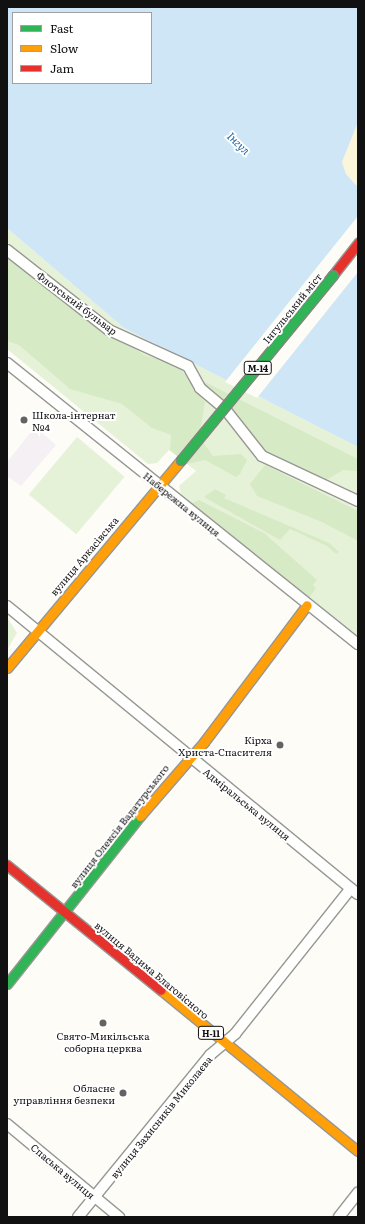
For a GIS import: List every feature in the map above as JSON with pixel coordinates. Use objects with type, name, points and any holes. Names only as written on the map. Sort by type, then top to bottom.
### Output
[{"type":"main road","name":"Інгульський міст","points":[[181,460],[358,243]]},
{"type":"main road","name":"вулиця Аркасівська","points":[[7,668],[37,630],[181,460]]},
{"type":"main road","name":"вулиця Олексія Вадатурського","points":[[7,984],[66,912],[177,769],[192,755],[307,605]]},
{"type":"main road","name":"вулиця Вадима Благовісного","points":[[7,865],[358,1151]]},
{"type":"street","name":"Флотський бульвар","points":[[7,250],[109,330],[188,366],[200,388],[225,409],[262,456],[358,501]]},
{"type":"street","name":"Набережна вулиця","points":[[7,362],[307,605],[358,644]]},
{"type":"street","name":"Адміральська вулиця","points":[[7,606],[192,755],[206,771],[354,891]]},
{"type":"street","name":"вулиця Захисників Миколаєва","points":[[78,1217],[210,1055],[225,1044],[354,891]]},
{"type":"street","name":"Спаська вулиця","points":[[7,1124],[119,1217]]},
{"type":"street","points":[[339,1217],[358,1193]]},
{"type":"shaded area","points":[[35,427],[56,445],[21,486],[7,476],[7,462]]},
{"type":"green space","points":[[7,228],[124,328],[358,447],[358,636],[181,494],[179,486],[196,471],[169,450],[157,463],[148,464],[7,349]]},
{"type":"green space","points":[[7,255],[68,306],[73,306],[144,355],[178,365],[205,402],[199,437],[213,456],[241,454],[247,460],[240,474],[236,477],[205,460],[187,464],[170,450],[171,435],[152,428],[122,404],[70,389],[19,345],[7,341]]},
{"type":"green space","points":[[205,382],[358,459],[358,471],[343,470],[325,481],[264,453],[202,385]]},
{"type":"green space","points":[[77,437],[124,477],[76,534],[29,494]]},
{"type":"green space","points":[[265,465],[358,511],[358,541],[322,522],[257,496],[250,484]]},
{"type":"green space","points":[[215,489],[226,495],[224,498],[329,543],[339,552],[336,554],[327,546],[290,529],[280,540],[204,497]]},
{"type":"green space","points":[[199,500],[264,533],[317,580],[313,585],[316,588],[309,598],[192,503]]},
{"type":"green space","points":[[7,617],[17,633],[7,650]]},
{"type":"sand","points":[[358,122],[357,185],[346,174],[342,162]]},
{"type":"water","name":"Інгул","points":[[7,7],[358,7],[358,122],[342,162],[346,174],[358,187],[358,447],[124,328],[7,228]]},
{"type":"pier","points":[[358,216],[358,272],[257,398],[225,382]]},
{"type":"traffic: fast","points":[[181,460],[333,275]]},
{"type":"traffic: fast","points":[[7,984],[140,816]]},
{"type":"traffic: slow","points":[[7,668],[181,460]]},
{"type":"traffic: slow","points":[[140,816],[204,742],[307,605]]},
{"type":"traffic: slow","points":[[161,990],[358,1151]]},
{"type":"traffic: jam","points":[[333,275],[358,243]]},
{"type":"traffic: jam","points":[[7,865],[161,990]]},
{"type":"place","name":"Школа-інтернат №4","points":[[24,420]]},
{"type":"place","name":"Кірха Христа-Спасителя","points":[[280,745]]},
{"type":"place","name":"Свято-Микільська соборна церква","points":[[103,1023]]},
{"type":"place","name":"Обласне управління безпеки","points":[[123,1093]]}]
